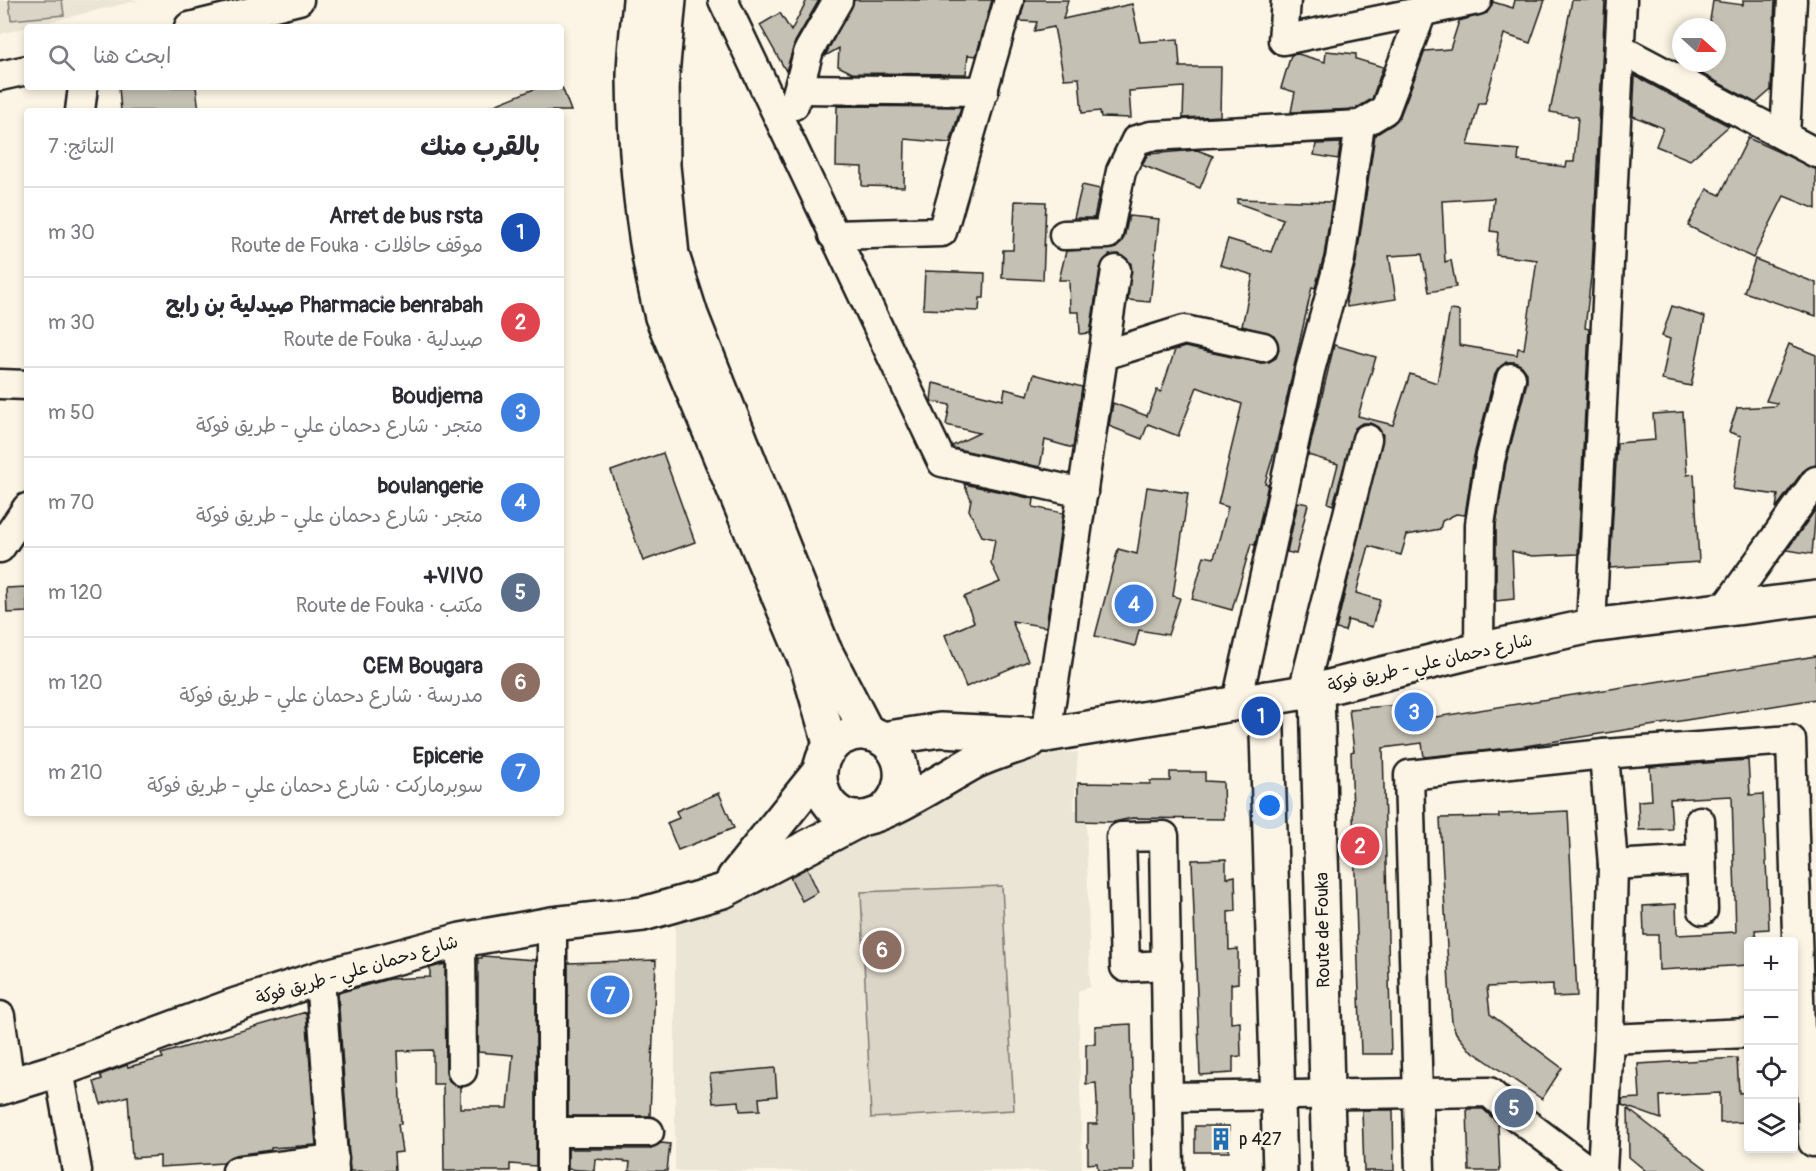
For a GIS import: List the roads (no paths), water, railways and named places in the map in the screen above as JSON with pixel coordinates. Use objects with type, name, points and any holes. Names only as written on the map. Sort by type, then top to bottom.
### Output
[{"type":"main road","points":[[640,0],[634,76],[641,217],[656,295],[687,382],[807,664],[825,759],[820,787],[826,800],[836,810],[849,816],[873,815],[893,802],[901,790],[903,775],[900,761],[893,749],[875,737],[823,647],[691,315],[672,255],[667,212],[662,75],[669,0]]},
{"type":"main road","name":"شارع دحمان علي - طريق فوكة","points":[[5,1087],[59,1070],[236,1005],[320,978],[461,940],[552,924],[643,914],[723,891],[977,760],[1046,735],[1310,691],[1479,650],[1591,626],[1726,607],[1816,598]]},
{"type":"main road","name":"Route de Fouka","points":[[1310,691],[1329,1171]]},
{"type":"main road","points":[[1252,700],[1278,1096],[1280,1171]]},
{"type":"main road","name":"شارع دحمان علي - طريق فوكة","points":[[875,737],[940,730],[1046,735]]},
{"type":"main road","points":[[723,891],[825,759],[848,736],[875,737]]},
{"type":"street","points":[[201,24],[298,0]]},
{"type":"street","points":[[723,0],[942,462],[1083,492]]},
{"type":"street","points":[[786,135],[809,50],[838,0]]},
{"type":"street","points":[[833,235],[942,232],[1009,0]]},
{"type":"street","points":[[1286,0],[1283,40],[1424,9],[1477,0]]},
{"type":"street","points":[[1591,626],[1622,0]]},
{"type":"street","points":[[1785,136],[1792,0]]},
{"type":"street","points":[[1064,235],[1108,234],[1121,171],[1137,140],[1151,136],[1360,125],[1385,110],[1424,9]]},
{"type":"street","points":[[1620,49],[1816,153]]},
{"type":"street","points":[[0,76],[24,71]]},
{"type":"street","points":[[798,89],[984,92]]},
{"type":"street","points":[[80,108],[83,90]]},
{"type":"street","points":[[1252,700],[1310,370],[1340,259],[1360,125]]},
{"type":"street","points":[[1046,735],[1116,270]]},
{"type":"street","points":[[1104,355],[1184,330],[1263,347]]},
{"type":"street","points":[[1479,650],[1480,524],[1490,460],[1511,378]]},
{"type":"street","points":[[0,384],[24,386]]},
{"type":"street","points":[[1310,691],[1367,439]]},
{"type":"street","points":[[1726,607],[1816,481]]},
{"type":"street","points":[[0,548],[24,512]]},
{"type":"street","points":[[1420,1171],[1409,775],[1604,754],[1791,740],[1805,1040],[1813,1142]]},
{"type":"street","points":[[1602,1171],[1609,1039],[1613,865],[1604,754]]},
{"type":"street","points":[[1700,821],[1703,910]]},
{"type":"street","points":[[1613,865],[1701,860]]},
{"type":"street","points":[[552,924],[552,1171]]},
{"type":"street","points":[[461,940],[462,1071]]},
{"type":"street","points":[[1167,965],[1169,1171]]},
{"type":"street","points":[[237,1171],[334,1165],[320,978]]},
{"type":"street","points":[[0,1016],[5,1087]]},
{"type":"street","points":[[1609,1039],[1744,1033]]},
{"type":"street","points":[[59,1070],[77,1171]]},
{"type":"street","points":[[1168,1097],[1489,1092],[1512,1113],[1589,1171]]},
{"type":"street","points":[[552,1132],[649,1132]]},
{"type":"place","name":"boulangerie","points":[[1134,604]]},
{"type":"place","name":"Boudjema","points":[[1414,712]]},
{"type":"place","name":"Arret de bus rsta","points":[[1261,716]]},
{"type":"place","name":"Pharmacie benrabah صيدلية بن رابح","points":[[1360,846]]},
{"type":"place","name":"CEM Bougara","points":[[882,950]]},
{"type":"place","name":"Epicerie","points":[[610,995]]},
{"type":"place","name":"VIVO+","points":[[1514,1108]]},
{"type":"place","name":"p 427","points":[[1221,1139]]}]
